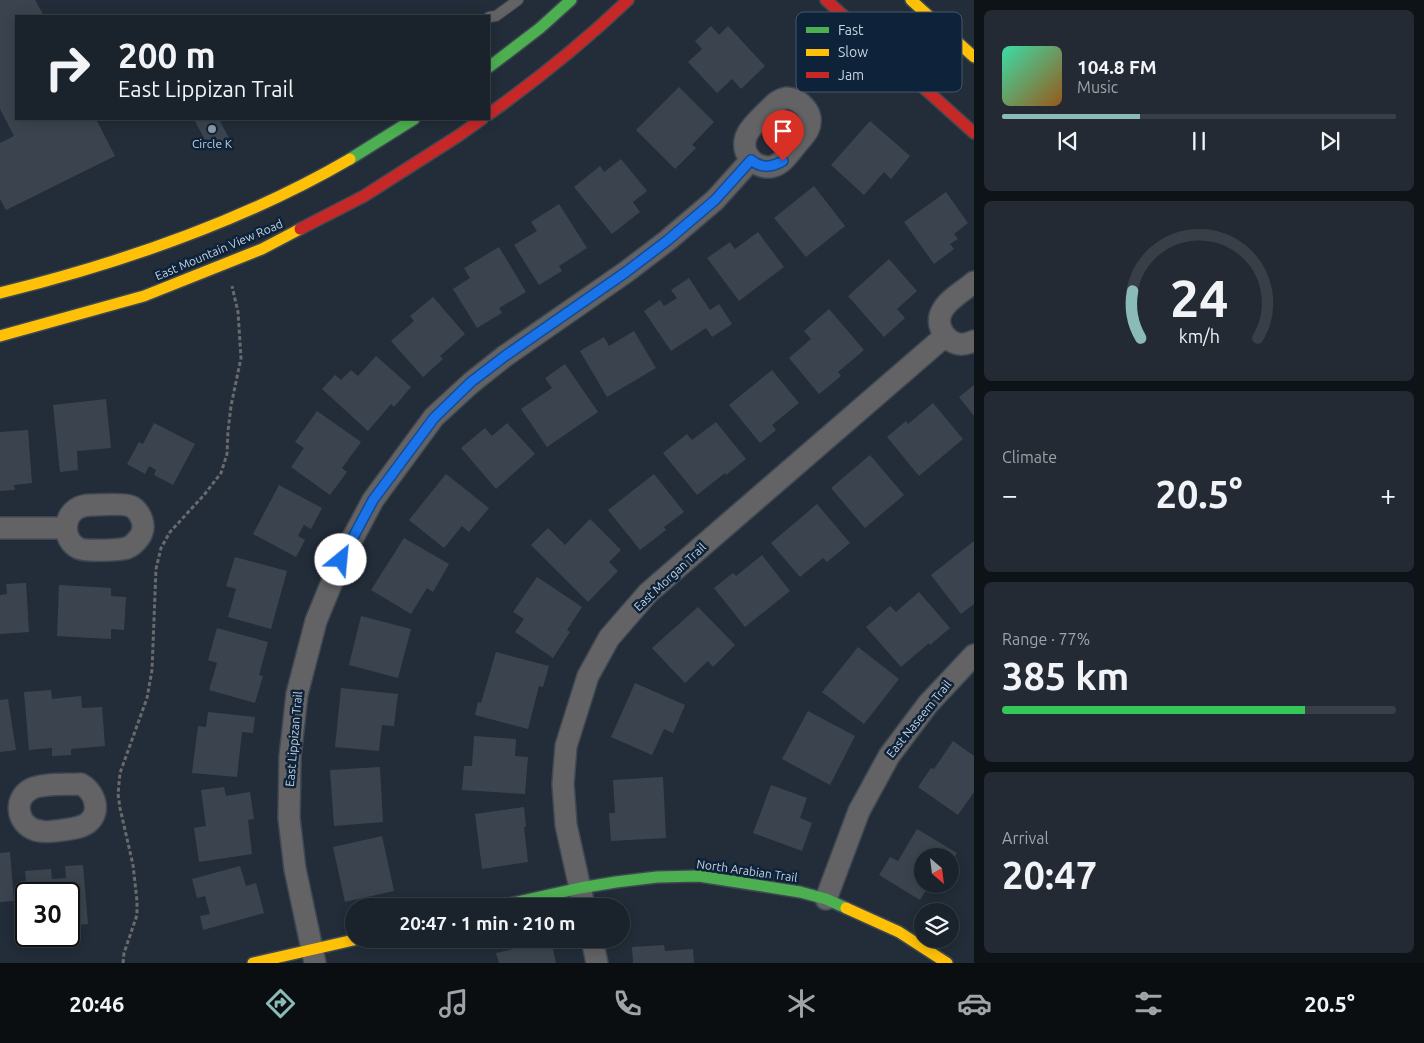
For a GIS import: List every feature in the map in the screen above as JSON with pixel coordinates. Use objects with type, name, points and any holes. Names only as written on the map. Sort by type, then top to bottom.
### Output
[{"type":"main road","points":[[490,66],[540,28],[571,0]]},
{"type":"main road","points":[[490,113],[562,60],[628,0]]},
{"type":"main road","points":[[826,0],[839,12]]},
{"type":"main road","points":[[911,0],[924,12]]},
{"type":"main road","points":[[962,46],[974,57]]},
{"type":"main road","points":[[928,92],[974,133]]},
{"type":"main road","name":"East Mountain View Road","points":[[0,294],[82,272],[167,243],[246,210],[291,191],[335,168],[412,120]]},
{"type":"main road","name":"East Mountain View Road","points":[[0,336],[144,296],[262,249],[364,196],[481,120]]},
{"type":"main road","name":"North Arabian Trail","points":[[582,897],[616,882],[648,878],[698,876],[800,892],[826,899],[899,932],[946,963]]},
{"type":"main road","points":[[253,963],[313,956],[345,944]]},
{"type":"street","name":"East Lippizan Trail","points":[[313,956],[295,869],[289,818],[290,757],[297,694],[316,620],[341,560],[373,500],[434,418],[471,382],[668,240],[715,200],[751,160]]},
{"type":"street","points":[[974,282],[949,302],[940,316],[940,324],[945,336],[953,342],[967,344],[974,341]]},
{"type":"street","name":"East Morgan Trail","points":[[582,897],[566,825],[563,784],[566,746],[588,676],[610,638],[648,593],[945,336]]},
{"type":"street","points":[[0,528],[66,528]]},
{"type":"street","name":"East Naseem Trail","points":[[826,899],[859,811],[889,756],[928,704],[974,655]]},
{"type":"street","points":[[594,948],[597,963]]},
{"type":"lane","points":[[490,17],[496,16],[518,0]]},
{"type":"path","points":[[123,963],[124,953],[137,915],[137,901],[133,865],[118,794],[120,773],[148,698],[153,655],[156,569],[161,548],[170,532],[221,473],[227,454],[231,406],[241,358],[238,312],[232,284]]},
{"type":"building","points":[[0,0],[35,0],[43,15],[15,15],[15,120],[97,120],[115,156],[6,210],[0,199],[0,143],[14,136],[0,109]]},
{"type":"building","points":[[711,26],[719,35],[728,26],[765,66],[741,89],[732,79],[717,93],[688,62],[702,49],[695,41]]},
{"type":"building","points":[[679,87],[714,122],[692,145],[696,148],[675,169],[636,130]]},
{"type":"building","name":"Circle K","points":[[195,120],[220,120],[230,140],[210,150]]},
{"type":"building","points":[[870,121],[910,156],[891,179],[884,172],[864,195],[831,165]]},
{"type":"building","points":[[621,159],[647,191],[633,202],[640,212],[612,234],[574,187],[600,166],[604,172]]},
{"type":"building","points":[[814,186],[845,226],[806,257],[774,218]]},
{"type":"building","points":[[946,192],[968,223],[954,234],[958,239],[950,244],[954,249],[934,264],[904,222]]},
{"type":"building","points":[[559,204],[587,248],[559,266],[562,271],[539,285],[514,245],[537,231],[531,222]]},
{"type":"building","points":[[758,232],[784,267],[739,301],[707,258],[730,242],[735,249]]},
{"type":"building","points":[[499,247],[526,292],[499,308],[502,313],[477,328],[453,289],[470,278],[464,268]]},
{"type":"building","points":[[889,259],[917,291],[897,309],[905,318],[884,337],[848,296]]},
{"type":"building","points":[[689,278],[710,310],[719,304],[732,324],[712,337],[706,328],[671,351],[644,311],[660,300],[664,306],[677,298],[671,290]]},
{"type":"building","points":[[433,297],[465,334],[440,356],[443,359],[423,377],[391,341],[414,321],[410,316]]},
{"type":"building","points":[[829,309],[864,350],[838,372],[841,376],[819,394],[789,358],[811,339],[804,331]]},
{"type":"building","points":[[634,331],[656,368],[607,397],[580,351],[604,337],[609,346]]},
{"type":"building","points":[[376,356],[411,387],[394,407],[391,404],[368,431],[322,389],[335,375],[341,380],[351,370],[358,376]]},
{"type":"building","points":[[565,364],[598,412],[547,447],[521,409],[552,388],[545,378]]},
{"type":"building","points":[[772,370],[799,403],[772,425],[776,430],[760,443],[729,405]]},
{"type":"building","points":[[974,385],[974,416],[959,397]]},
{"type":"building","points":[[106,399],[111,448],[77,451],[78,470],[60,472],[53,405]]},
{"type":"building","points":[[933,403],[963,439],[919,476],[887,437],[906,421],[908,424]]},
{"type":"building","points":[[317,411],[361,442],[342,468],[347,472],[330,495],[291,467],[304,448],[295,442]]},
{"type":"building","points":[[716,422],[746,459],[697,495],[663,453],[687,434],[692,440]]},
{"type":"building","points":[[154,423],[195,444],[173,485],[154,475],[156,470],[149,466],[145,474],[127,464],[139,442],[143,444]]},
{"type":"building","points":[[507,423],[535,454],[496,489],[461,448],[485,428],[492,436]]},
{"type":"building","points":[[28,430],[32,483],[14,485],[15,490],[0,491],[0,432]]},
{"type":"building","points":[[870,455],[904,495],[865,528],[831,488]]},
{"type":"building","points":[[446,474],[489,508],[469,532],[462,526],[444,548],[409,520]]},
{"type":"building","points":[[654,474],[684,512],[664,527],[666,530],[640,550],[608,510]]},
{"type":"building","points":[[279,485],[322,508],[311,529],[304,525],[298,536],[305,540],[296,557],[253,534]]},
{"type":"building","points":[[817,504],[850,543],[827,562],[823,558],[800,577],[771,543]]},
{"type":"building","points":[[590,519],[621,550],[609,562],[618,571],[588,602],[531,545],[548,528],[565,545]]},
{"type":"building","points":[[404,538],[449,564],[433,592],[427,588],[411,614],[371,590]]},
{"type":"building","points":[[974,541],[974,604],[961,614],[931,575]]},
{"type":"building","points":[[762,555],[790,591],[745,627],[714,588],[733,573],[736,576]]},
{"type":"building","points":[[235,557],[287,571],[271,629],[228,617],[236,589],[226,586]]},
{"type":"building","points":[[537,577],[582,607],[567,630],[570,632],[553,658],[515,632],[524,619],[513,612]]},
{"type":"building","points":[[26,583],[29,632],[0,634],[0,595],[7,594],[6,584]]},
{"type":"building","points":[[59,585],[111,588],[111,596],[126,597],[124,630],[111,629],[111,639],[57,636]]},
{"type":"building","points":[[919,592],[950,628],[901,667],[866,627],[890,606],[896,612]]},
{"type":"building","points":[[698,607],[735,645],[713,667],[708,661],[685,683],[652,648]]},
{"type":"building","points":[[361,616],[411,629],[398,678],[349,665]]},
{"type":"building","points":[[217,628],[268,642],[259,675],[263,676],[255,703],[209,690],[217,663],[208,660]]},
{"type":"building","points":[[858,647],[899,679],[864,724],[822,692]]},
{"type":"building","points":[[496,652],[549,666],[543,687],[539,686],[528,729],[475,715],[478,702],[481,703]]},
{"type":"building","points":[[635,683],[685,705],[673,733],[664,729],[652,755],[611,737]]},
{"type":"building","points":[[341,688],[398,694],[394,726],[382,725],[379,751],[335,747]]},
{"type":"building","points":[[51,690],[52,699],[81,696],[82,708],[102,707],[105,746],[71,749],[71,755],[52,756],[52,748],[29,750],[24,692]]},
{"type":"building","points":[[8,699],[16,750],[0,752],[0,700]]},
{"type":"building","points":[[808,711],[855,736],[830,785],[782,759]]},
{"type":"building","points":[[208,712],[255,717],[253,733],[242,732],[237,777],[192,773],[198,726],[206,727]]},
{"type":"building","points":[[474,736],[516,739],[515,756],[528,757],[525,794],[462,790],[464,766],[472,766]]},
{"type":"building","points":[[953,741],[974,756],[974,792],[958,815],[918,787],[931,768],[934,769]]},
{"type":"building","points":[[380,767],[383,822],[334,826],[330,770]]},
{"type":"building","points":[[663,777],[666,838],[611,841],[609,813],[615,813],[613,780]]},
{"type":"building","points":[[771,785],[807,798],[800,818],[812,823],[802,851],[753,833]]},
{"type":"building","points":[[224,787],[226,796],[250,792],[254,819],[248,820],[252,854],[199,862],[194,828],[206,826],[201,790]]},
{"type":"building","points":[[524,807],[528,862],[482,869],[475,814]]},
{"type":"building","points":[[917,829],[949,848],[914,848],[914,893],[924,893],[920,900],[879,875],[890,857],[898,861]]},
{"type":"building","points":[[382,836],[394,891],[363,898],[345,898],[345,902],[333,847]]},
{"type":"building","points":[[10,852],[14,901],[0,902],[0,853]]},
{"type":"building","points":[[83,865],[88,924],[80,925],[80,882],[26,882],[25,871],[51,869],[52,879],[66,878],[65,866]]},
{"type":"building","points":[[240,866],[246,886],[256,883],[264,913],[203,930],[200,916],[210,914],[205,896],[197,898],[192,879]]},
{"type":"building","points":[[664,945],[665,951],[693,949],[694,963],[633,963],[632,947]]},
{"type":"building","points":[[517,948],[553,948],[556,963],[499,963],[496,953]]},
{"type":"traffic: fast","points":[[490,66],[540,28],[571,0]]},
{"type":"traffic: fast","points":[[350,159],[412,120]]},
{"type":"traffic: fast","points":[[536,898],[616,882],[657,877],[699,876],[800,892],[826,899],[846,908]]},
{"type":"traffic: slow","points":[[911,0],[924,12]]},
{"type":"traffic: slow","points":[[962,46],[974,57]]},
{"type":"traffic: slow","points":[[0,293],[91,268],[180,238],[267,202],[309,182],[350,159]]},
{"type":"traffic: slow","points":[[0,336],[144,296],[262,249],[300,229]]},
{"type":"traffic: slow","points":[[846,908],[899,932],[947,963]]},
{"type":"traffic: slow","points":[[253,963],[345,942]]},
{"type":"traffic: jam","points":[[490,113],[560,60],[628,0]]},
{"type":"traffic: jam","points":[[826,0],[839,12]]},
{"type":"traffic: jam","points":[[928,92],[974,133]]},
{"type":"traffic: jam","points":[[300,229],[364,196],[481,120]]},
{"type":"place","name":"Circle K","points":[[212,129]]},
{"type":"route","points":[[341,560],[373,500],[434,418],[471,382],[668,240],[715,200],[751,160],[760,166],[766,167],[774,166],[783,161]]}]
